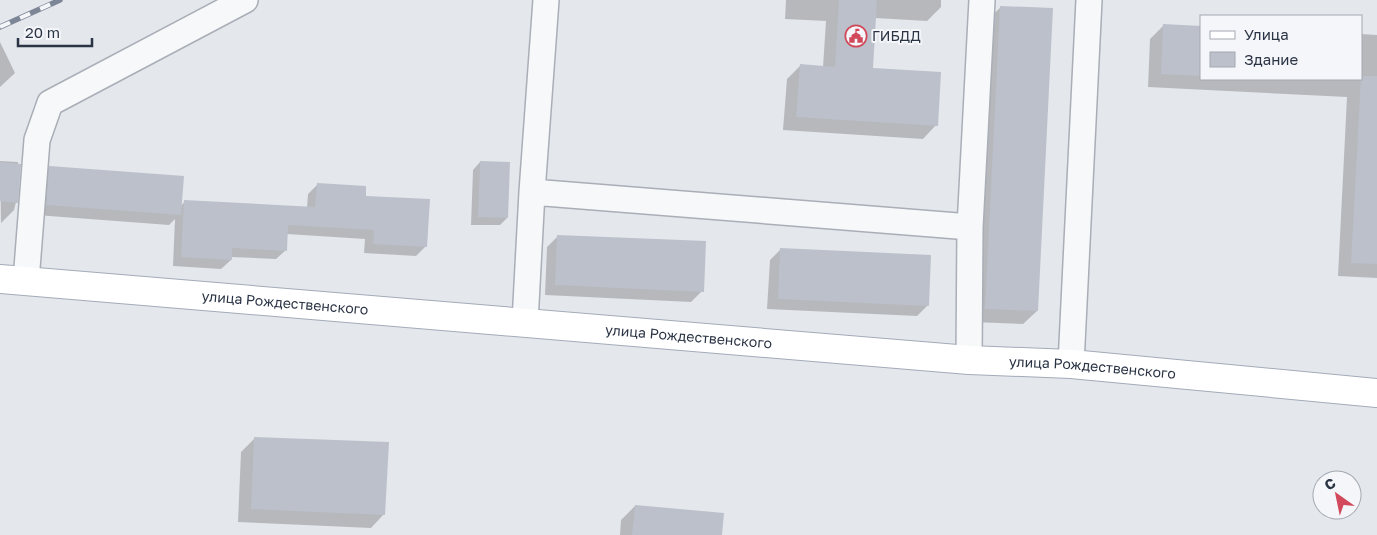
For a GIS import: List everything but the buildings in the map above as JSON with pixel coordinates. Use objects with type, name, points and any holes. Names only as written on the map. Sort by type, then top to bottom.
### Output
[{"type":"main road","name":"улица Рождественского","points":[[13,280],[969,360],[1071,364],[1377,393]]},
{"type":"lane","points":[[13,280],[37,140],[50,103],[245,0]]},
{"type":"lane","points":[[525,322],[546,0]]},
{"type":"lane","points":[[969,360],[970,227],[982,0]]},
{"type":"lane","points":[[1071,364],[1090,0]]},
{"type":"lane","points":[[532,192],[970,227]]},
{"type":"railway","points":[[0,27],[60,0]]},
{"type":"place","name":"ГИБДД","points":[[856,36]]}]
